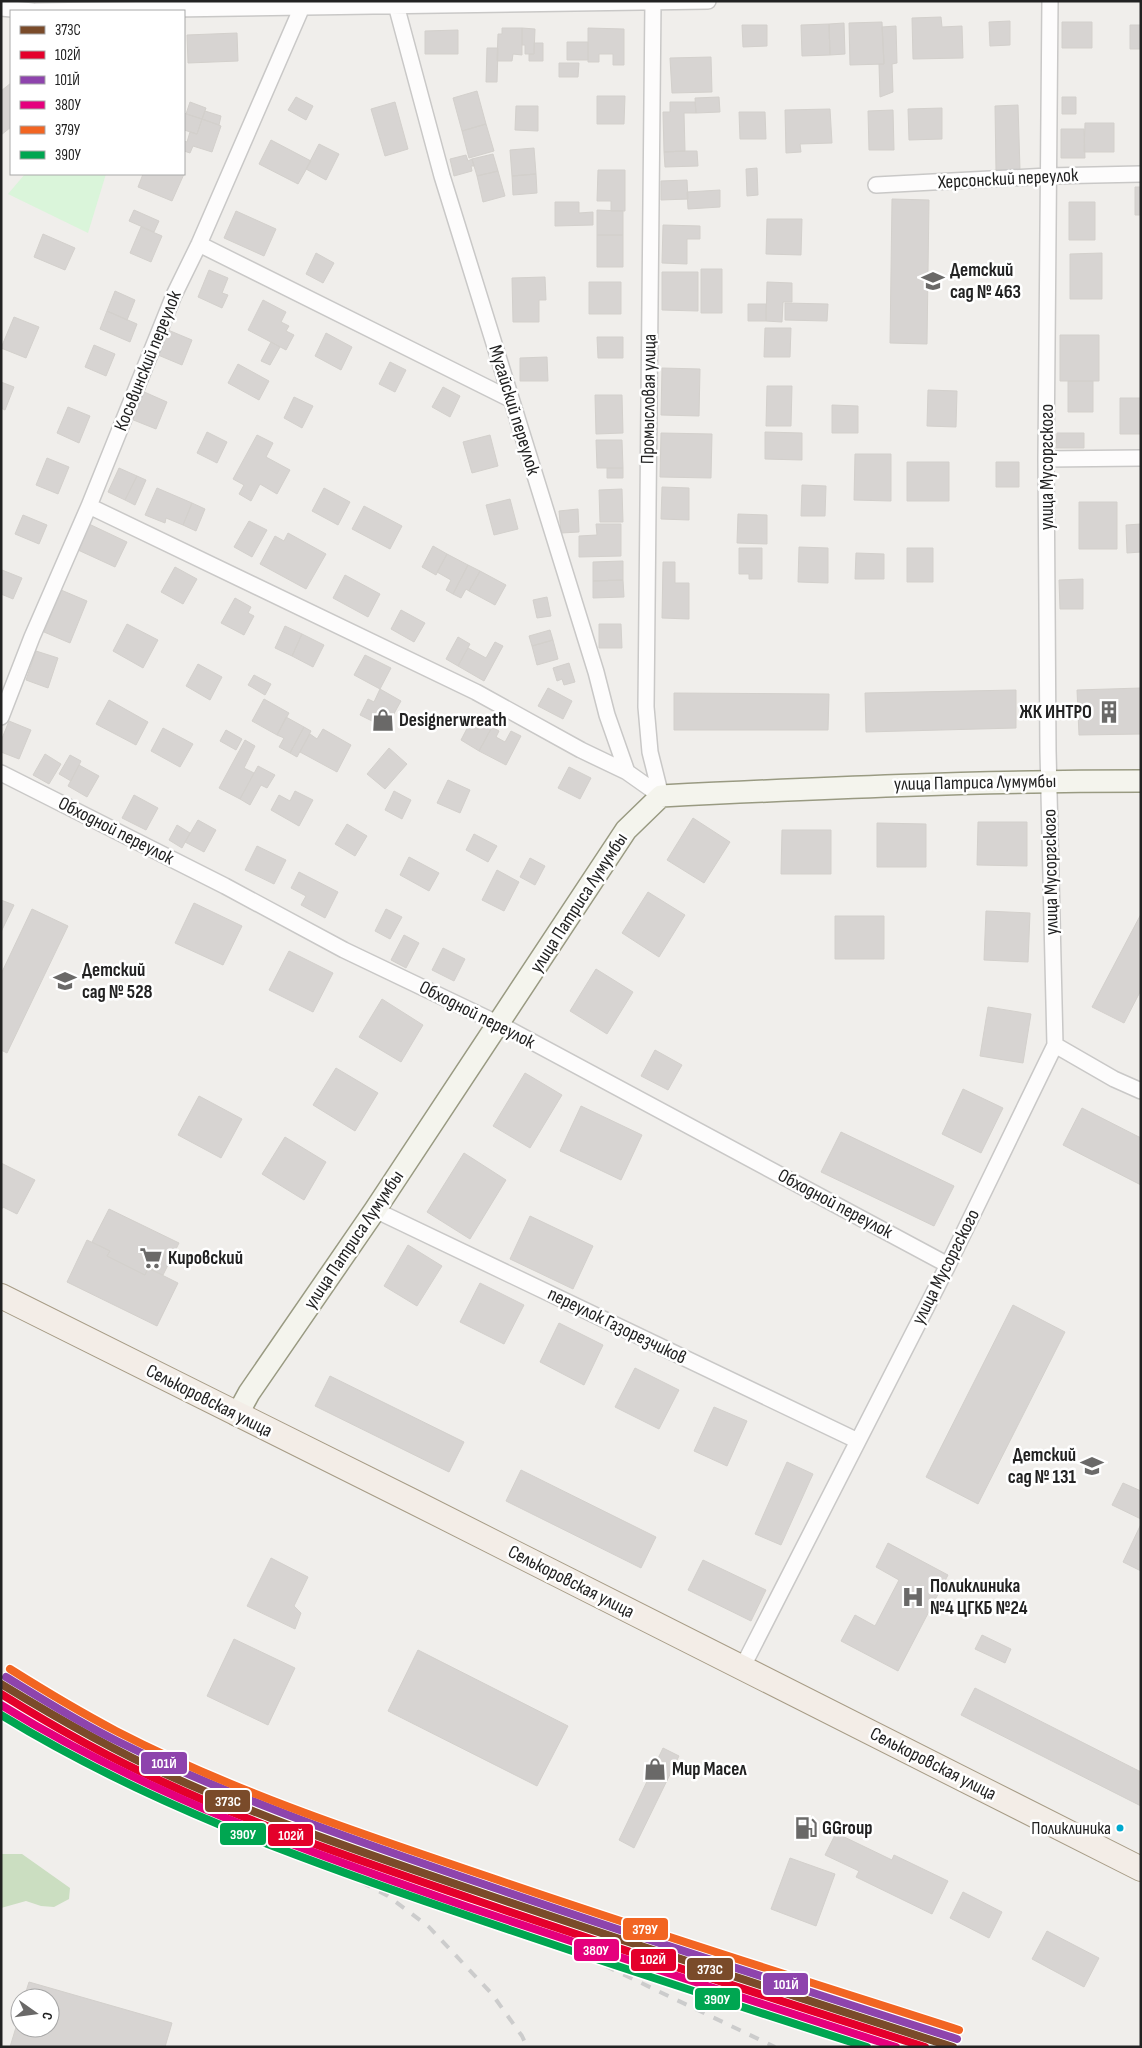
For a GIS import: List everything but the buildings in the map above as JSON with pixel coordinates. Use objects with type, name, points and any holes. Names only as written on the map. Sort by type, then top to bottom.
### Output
[{"type":"main road","name":"Селькоровская улица","points":[[1,1296],[1141,1869]]},
{"type":"street","points":[[102,10],[708,1]]},
{"type":"street","name":"улица Мусоргского","points":[[742,1668],[948,1265],[1054,1045],[1046,459],[1050,1]]},
{"type":"street","name":"Промысловая улица","points":[[653,2],[646,707],[650,752],[661,796]]},
{"type":"street","name":"Мугайский переулок","points":[[396,5],[442,176],[596,672],[607,715],[627,772]]},
{"type":"street","name":"Косьвинский переулок","points":[[1,717],[32,637],[89,506],[174,295],[200,244],[302,7]]},
{"type":"street","points":[[1,8],[24,10]]},
{"type":"street","name":"Херсонский переулок","points":[[876,185],[1048,176],[1141,174]]},
{"type":"street","points":[[200,244],[510,399]]},
{"type":"street","points":[[1046,459],[1141,458]]},
{"type":"street","points":[[89,506],[476,692],[581,750],[627,772],[661,796]]},
{"type":"street","name":"Обходной переулок","points":[[1,773],[225,886],[344,950],[499,1024],[948,1265]]},
{"type":"street","name":"улица Патриса Лумумбы","points":[[237,1415],[249,1393],[375,1210],[626,830],[661,796],[850,786],[1049,781],[1141,781]]},
{"type":"street","points":[[1054,1045],[1141,1091]]},
{"type":"street","name":"переулок Газорезчиков","points":[[375,1210],[858,1441]]},
{"type":"green space","points":[[24,175],[106,175],[88,233],[8,194]]},
{"type":"green space","points":[[1,1854],[22,1854],[70,1888],[69,1899],[54,1907],[41,1906],[26,1901],[1,1908]]},
{"type":"railway","points":[[1,1710],[69,1749],[159,1792],[308,1854],[388,1896],[429,1927],[492,1994],[522,2036],[527,2047]]},
{"type":"railway","points":[[344,1866],[543,1936],[775,2047]]},
{"type":"railway","points":[[581,1949],[884,2047]]},
{"type":"transit line","name":"379У","points":[[10,1669],[116,1731],[208,1774],[301,1812],[608,1917],[959,2030]]},
{"type":"transit line","name":"101Й","points":[[6,1677],[74,1718],[117,1741],[207,1783],[300,1820],[394,1854],[605,1925],[957,2039]]},
{"type":"transit line","name":"373C","points":[[1,1684],[83,1732],[146,1765],[285,1824],[543,1914],[953,2047]]},
{"type":"transit line","name":"102Й","points":[[1,1694],[101,1752],[201,1799],[278,1830],[531,1919],[925,2047]]},
{"type":"transit line","name":"380У","points":[[1,1705],[113,1767],[227,1819],[286,1842],[465,1906],[896,2047]]},
{"type":"transit line","name":"390У","points":[[1,1715],[110,1775],[222,1826],[280,1849],[505,1929],[867,2047]]},
{"type":"place","name":"Детский сад № 463","points":[[933,281]]},
{"type":"place","name":"ЖК ИНТРО","points":[[1109,712]]},
{"type":"place","name":"Designerwreath","points":[[383,720]]},
{"type":"place","name":"Детский сад № 528","points":[[65,981]]},
{"type":"place","name":"Кировский","points":[[151,1258]]},
{"type":"place","name":"Детский сад № 131","points":[[1092,1466]]},
{"type":"place","name":"Поликлиника №4 ЦГКБ №24","points":[[913,1597]]},
{"type":"place","name":"Мир Масел","points":[[655,1769]]},
{"type":"place","name":"GGroup","points":[[806,1828]]},
{"type":"place","name":"Поликлиника","points":[[1120,1828]]}]
